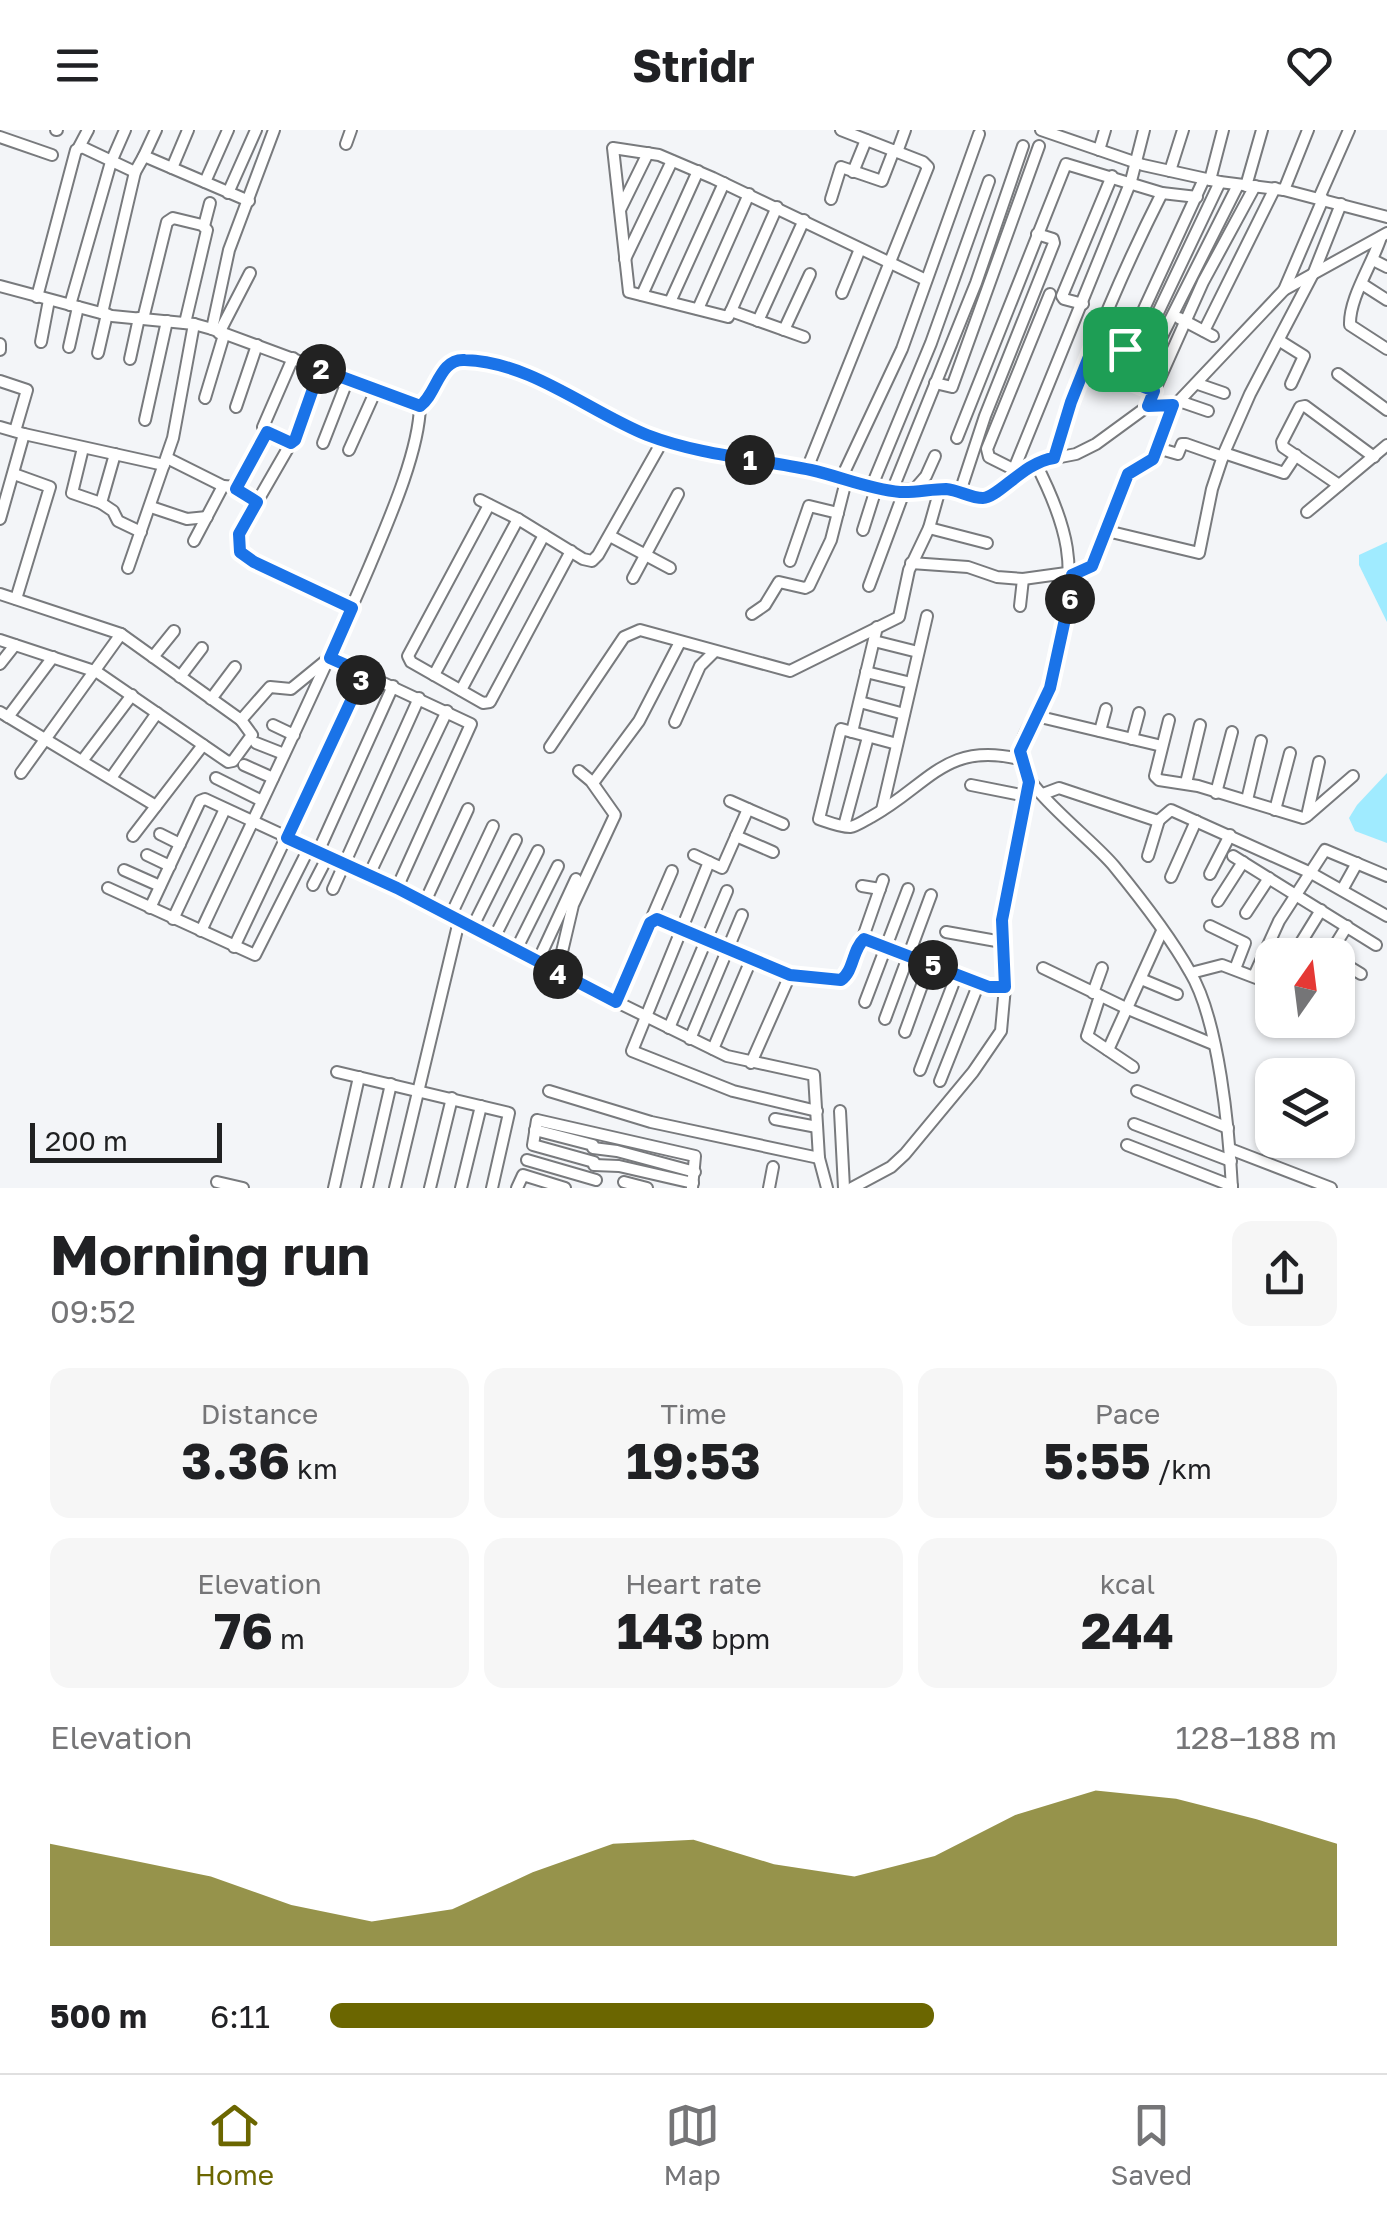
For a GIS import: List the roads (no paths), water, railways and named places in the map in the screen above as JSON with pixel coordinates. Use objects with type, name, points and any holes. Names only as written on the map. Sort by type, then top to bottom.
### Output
[{"type":"street","points":[[41,342],[43,299],[79,148],[88,130]]},
{"type":"street","points":[[70,346],[74,306],[111,162],[125,130]]},
{"type":"street","points":[[98,353],[135,172],[156,130]]},
{"type":"street","points":[[172,168],[188,130]]},
{"type":"street","points":[[205,182],[228,130]]},
{"type":"street","points":[[228,192],[256,130]]},
{"type":"street","points":[[206,398],[229,250],[274,130]]},
{"type":"street","points":[[346,144],[351,130]]},
{"type":"street","points":[[806,469],[928,167],[869,137],[840,130]]},
{"type":"street","points":[[831,199],[840,168],[883,181],[905,130]]},
{"type":"street","points":[[1041,130],[1065,134],[1134,162],[1211,180],[1279,189],[1387,217]]},
{"type":"street","points":[[1099,150],[1105,130]]},
{"type":"street","points":[[1017,471],[1131,181],[1144,130]]},
{"type":"street","points":[[1170,171],[1183,130]]},
{"type":"street","points":[[1154,391],[1126,380],[1211,180],[1224,130]]},
{"type":"street","points":[[1148,406],[1246,186],[1262,130]]},
{"type":"street","points":[[1170,319],[1209,333],[1308,130]]},
{"type":"street","points":[[1284,290],[1349,130]]},
{"type":"street","points":[[752,614],[764,605],[779,582],[809,586],[831,540],[843,480],[902,350],[979,134]]},
{"type":"street","points":[[0,137],[52,155]]},
{"type":"street","points":[[853,172],[869,137]]},
{"type":"street","points":[[870,586],[935,382],[976,283],[1022,146]]},
{"type":"street","points":[[935,382],[952,387],[1039,146]]},
{"type":"street","points":[[79,148],[135,172]]},
{"type":"street","points":[[777,207],[728,316],[628,292],[613,148],[672,160],[777,207],[926,280]]},
{"type":"street","points":[[618,213],[648,153]]},
{"type":"street","points":[[143,158],[249,201]]},
{"type":"street","points":[[624,260],[672,160]]},
{"type":"street","points":[[957,438],[1066,164],[1162,193],[1196,198]]},
{"type":"street","points":[[642,295],[698,171]]},
{"type":"street","points":[[1082,304],[1062,296],[1112,176]]},
{"type":"street","points":[[1114,374],[1196,198],[1211,180]]},
{"type":"street","points":[[862,530],[989,181]]},
{"type":"street","points":[[670,302],[724,183]]},
{"type":"street","points":[[1096,339],[1138,355],[1152,356],[1246,186]]},
{"type":"street","points":[[1054,458],[1071,402],[1122,273],[1162,193]]},
{"type":"street","points":[[698,309],[749,194]]},
{"type":"street","points":[[128,568],[166,462],[210,203]]},
{"type":"street","points":[[1107,531],[1198,554],[1224,455],[1250,394],[1314,272],[1340,204]]},
{"type":"street","points":[[130,359],[167,222],[173,218],[204,226]]},
{"type":"street","points":[[758,321],[804,220]]},
{"type":"street","points":[[960,492],[985,416],[1054,243],[1053,239],[1037,234]]},
{"type":"street","points":[[912,564],[968,567],[1023,580],[1072,575],[1091,568],[1128,474],[1152,460],[1176,403],[1284,290],[1384,240]]},
{"type":"street","points":[[1384,240],[1350,308],[1350,325],[1387,349]]},
{"type":"street","points":[[842,293],[860,249]]},
{"type":"street","points":[[1373,260],[1387,267]]},
{"type":"street","points":[[218,332],[250,272]]},
{"type":"street","points":[[784,330],[810,274]]},
{"type":"street","points":[[1362,284],[1387,300]]},
{"type":"street","points":[[0,286],[105,314],[190,324],[420,406]]},
{"type":"street","points":[[1017,471],[989,457],[988,449],[1050,294]]},
{"type":"street","points":[[731,311],[804,337]]},
{"type":"street","points":[[145,420],[167,321]]},
{"type":"street","points":[[1280,342],[1304,356],[1291,384]]},
{"type":"street","points":[[236,406],[256,345]]},
{"type":"street","points":[[291,443],[267,432],[264,426],[293,358]]},
{"type":"street","points":[[420,406],[446,367],[464,360],[512,369],[663,440],[806,469],[874,489],[940,489],[982,498],[991,496],[1017,471],[1096,444],[1148,406],[1176,403],[1208,410]]},
{"type":"street","points":[[320,369],[295,440],[239,534],[240,552],[352,608]]},
{"type":"street","points":[[1338,374],[1387,410]]},
{"type":"street","points":[[324,443],[348,379]]},
{"type":"street","points":[[0,381],[27,390],[14,474],[0,519]]},
{"type":"street","points":[[1198,384],[1224,393]]},
{"type":"street","points":[[349,450],[376,390]]},
{"type":"street","points":[[1340,485],[1283,447],[1302,405],[1374,457]]},
{"type":"street","points":[[201,931],[352,608],[401,483],[420,406]]},
{"type":"street","points":[[0,426],[83,448],[166,462],[236,489],[257,502]]},
{"type":"street","points":[[236,489],[267,432]]},
{"type":"street","points":[[571,552],[492,700],[483,703],[408,658],[484,502],[592,561],[663,440]]},
{"type":"street","points":[[1157,448],[1178,454],[1182,444],[1186,444],[1281,473],[1287,471],[1296,455]]},
{"type":"street","points":[[1306,512],[1387,445]]},
{"type":"street","points":[[83,448],[72,493],[102,503],[118,520],[141,532]]},
{"type":"street","points":[[102,503],[115,454]]},
{"type":"street","points":[[903,491],[926,476],[935,456]]},
{"type":"street","points":[[1036,462],[1057,504],[1072,575],[1053,676],[1020,747],[1020,759],[1029,782],[1115,867],[1191,972],[1200,992],[1212,1044],[1228,1128],[1232,1187],[1127,1145]]},
{"type":"street","points":[[14,474],[50,486],[16,598]]},
{"type":"street","points":[[194,541],[223,486]]},
{"type":"street","points":[[550,746],[628,634],[640,630],[783,670],[797,670],[900,615],[912,564],[940,489]]},
{"type":"street","points":[[633,578],[678,494]]},
{"type":"street","points":[[151,506],[187,519],[207,517]]},
{"type":"street","points":[[790,561],[809,506],[838,514]]},
{"type":"street","points":[[434,675],[518,519]]},
{"type":"street","points":[[928,528],[988,543]]},
{"type":"street","points":[[461,690],[544,534]]},
{"type":"street","points":[[610,536],[670,568]]},
{"type":"street","points":[[1020,606],[1023,580]]},
{"type":"street","points":[[0,594],[121,634],[241,720],[252,735],[251,740],[233,762],[228,762],[97,672],[0,640]]},
{"type":"street","points":[[882,811],[927,616]]},
{"type":"street","points":[[852,732],[877,626]]},
{"type":"street","points":[[153,657],[174,631]]},
{"type":"street","points":[[21,773],[121,634]]},
{"type":"street","points":[[874,641],[918,652]]},
{"type":"street","points":[[593,783],[639,721],[680,642]]},
{"type":"street","points":[[0,664],[15,644]]},
{"type":"street","points":[[180,677],[202,648]]},
{"type":"street","points":[[675,722],[700,666],[714,652]]},
{"type":"street","points":[[53,657],[4,715],[156,806]]},
{"type":"street","points":[[330,658],[470,721],[397,888]]},
{"type":"street","points":[[241,720],[270,688],[291,689],[330,658]]},
{"type":"street","points":[[211,698],[235,666]]},
{"type":"street","points":[[866,672],[912,682]]},
{"type":"street","points":[[234,946],[364,673]]},
{"type":"street","points":[[108,888],[251,954],[258,953],[318,852],[393,686]]},
{"type":"street","points":[[82,761],[132,695]]},
{"type":"street","points":[[333,889],[419,698]]},
{"type":"street","points":[[860,702],[904,714]]},
{"type":"street","points":[[1100,732],[1106,709]]},
{"type":"street","points":[[369,875],[447,711]]},
{"type":"street","points":[[110,778],[157,713]]},
{"type":"street","points":[[1132,739],[1139,713]]},
{"type":"street","points":[[1036,716],[1162,746]]},
{"type":"street","points":[[1168,720],[1156,779],[1186,783],[1300,818],[1353,776]]},
{"type":"street","points":[[272,725],[294,735]]},
{"type":"street","points":[[1186,783],[1200,726]]},
{"type":"street","points":[[897,744],[841,730],[819,819],[844,826],[857,825],[962,757],[996,754],[1020,759]]},
{"type":"street","points":[[1216,793],[1232,732]]},
{"type":"street","points":[[844,826],[868,736]]},
{"type":"street","points":[[1248,800],[1261,740]]},
{"type":"street","points":[[256,744],[284,754]]},
{"type":"street","points":[[133,836],[203,745]]},
{"type":"street","points":[[1276,810],[1290,752]]},
{"type":"street","points":[[1307,816],[1319,762]]},
{"type":"street","points":[[244,765],[273,778]]},
{"type":"street","points":[[557,973],[574,905],[615,815],[593,783],[579,771]]},
{"type":"street","points":[[216,778],[262,802]]},
{"type":"street","points":[[852,1188],[906,1154],[973,1072],[1000,1031],[1005,987],[1005,902],[1029,782]]},
{"type":"street","points":[[971,784],[1026,796]]},
{"type":"street","points":[[1043,794],[1056,787],[1159,820]]},
{"type":"street","points":[[150,908],[202,800],[224,808],[397,888],[712,1050],[751,1064],[814,1075],[819,1158],[827,1188]]},
{"type":"street","points":[[730,801],[783,824]]},
{"type":"street","points":[[174,919],[224,808]]},
{"type":"street","points":[[424,904],[468,809]]},
{"type":"street","points":[[694,855],[722,868],[748,809]]},
{"type":"street","points":[[1148,856],[1159,820],[1171,810],[1311,872],[1387,916]]},
{"type":"street","points":[[1171,877],[1196,821]]},
{"type":"street","points":[[395,1188],[455,919],[493,826]]},
{"type":"street","points":[[160,834],[180,844]]},
{"type":"street","points":[[1210,874],[1230,835]]},
{"type":"street","points":[[736,836],[773,852]]},
{"type":"street","points":[[472,928],[516,840]]},
{"type":"street","points":[[1191,972],[1216,965],[1254,976],[1279,921],[1326,849],[1387,876]]},
{"type":"street","points":[[493,940],[538,851]]},
{"type":"street","points":[[313,885],[318,852]]},
{"type":"street","points":[[146,855],[170,866]]},
{"type":"street","points":[[1218,901],[1238,859],[1376,945]]},
{"type":"street","points":[[709,862],[632,1047],[634,1052],[745,1095],[817,1112]]},
{"type":"street","points":[[1342,890],[1357,862]]},
{"type":"street","points":[[516,952],[558,866]]},
{"type":"street","points":[[124,870],[160,886]]},
{"type":"street","points":[[616,1002],[672,870]]},
{"type":"street","points":[[1246,913],[1270,878]]},
{"type":"street","points":[[537,963],[576,879]]},
{"type":"street","points":[[650,923],[657,919],[790,975],[841,980],[848,974],[881,884],[862,886]]},
{"type":"street","points":[[865,1002],[908,889]]},
{"type":"street","points":[[669,1028],[726,891]]},
{"type":"street","points":[[885,1019],[931,895]]},
{"type":"street","points":[[1303,938],[1321,910]]},
{"type":"street","points":[[690,1039],[742,915]]},
{"type":"street","points":[[1210,926],[1246,943],[1235,969]]},
{"type":"street","points":[[1339,938],[1347,926]]},
{"type":"street","points":[[1108,1050],[1162,931]]},
{"type":"street","points":[[946,932],[1002,942]]},
{"type":"street","points":[[862,940],[978,983],[1005,987]]},
{"type":"street","points":[[712,1050],[751,960]]},
{"type":"street","points":[[905,1032],[930,964]]},
{"type":"street","points":[[1043,968],[1212,1044]]},
{"type":"street","points":[[1102,968],[1086,1034],[1133,1067]]},
{"type":"street","points":[[1355,971],[1360,974]]},
{"type":"street","points":[[920,1070],[957,974]]},
{"type":"street","points":[[751,1064],[790,975]]},
{"type":"street","points":[[1140,979],[1177,994]]},
{"type":"street","points":[[940,1081],[978,983]]},
{"type":"street","points":[[337,1072],[510,1114],[492,1188]]},
{"type":"street","points":[[334,1188],[359,1077]]},
{"type":"street","points":[[366,1188],[391,1084]]},
{"type":"street","points":[[1137,1090],[1228,1128]]},
{"type":"street","points":[[549,1091],[651,1122],[819,1158]]},
{"type":"street","points":[[430,1188],[452,1098]]},
{"type":"street","points":[[461,1188],[481,1106]]},
{"type":"street","points":[[840,1111],[844,1188]]},
{"type":"street","points":[[539,1119],[695,1156],[694,1181],[594,1163],[533,1145],[535,1130],[539,1119]]},
{"type":"street","points":[[774,1119],[818,1128]]},
{"type":"street","points":[[1134,1124],[1332,1188]]},
{"type":"street","points":[[535,1130],[613,1150],[694,1181]]},
{"type":"street","points":[[527,1160],[596,1184],[592,1132]]},
{"type":"street","points":[[769,1188],[773,1167]]},
{"type":"street","points":[[517,1188],[523,1175],[565,1188]]},
{"type":"street","points":[[217,1182],[235,1187]]},
{"type":"street","points":[[624,1182],[647,1188]]},
{"type":"water","points":[[1387,542],[1387,622],[1359,565],[1359,555]]},
{"type":"water","points":[[1387,773],[1387,843],[1355,831],[1349,818]]}]
